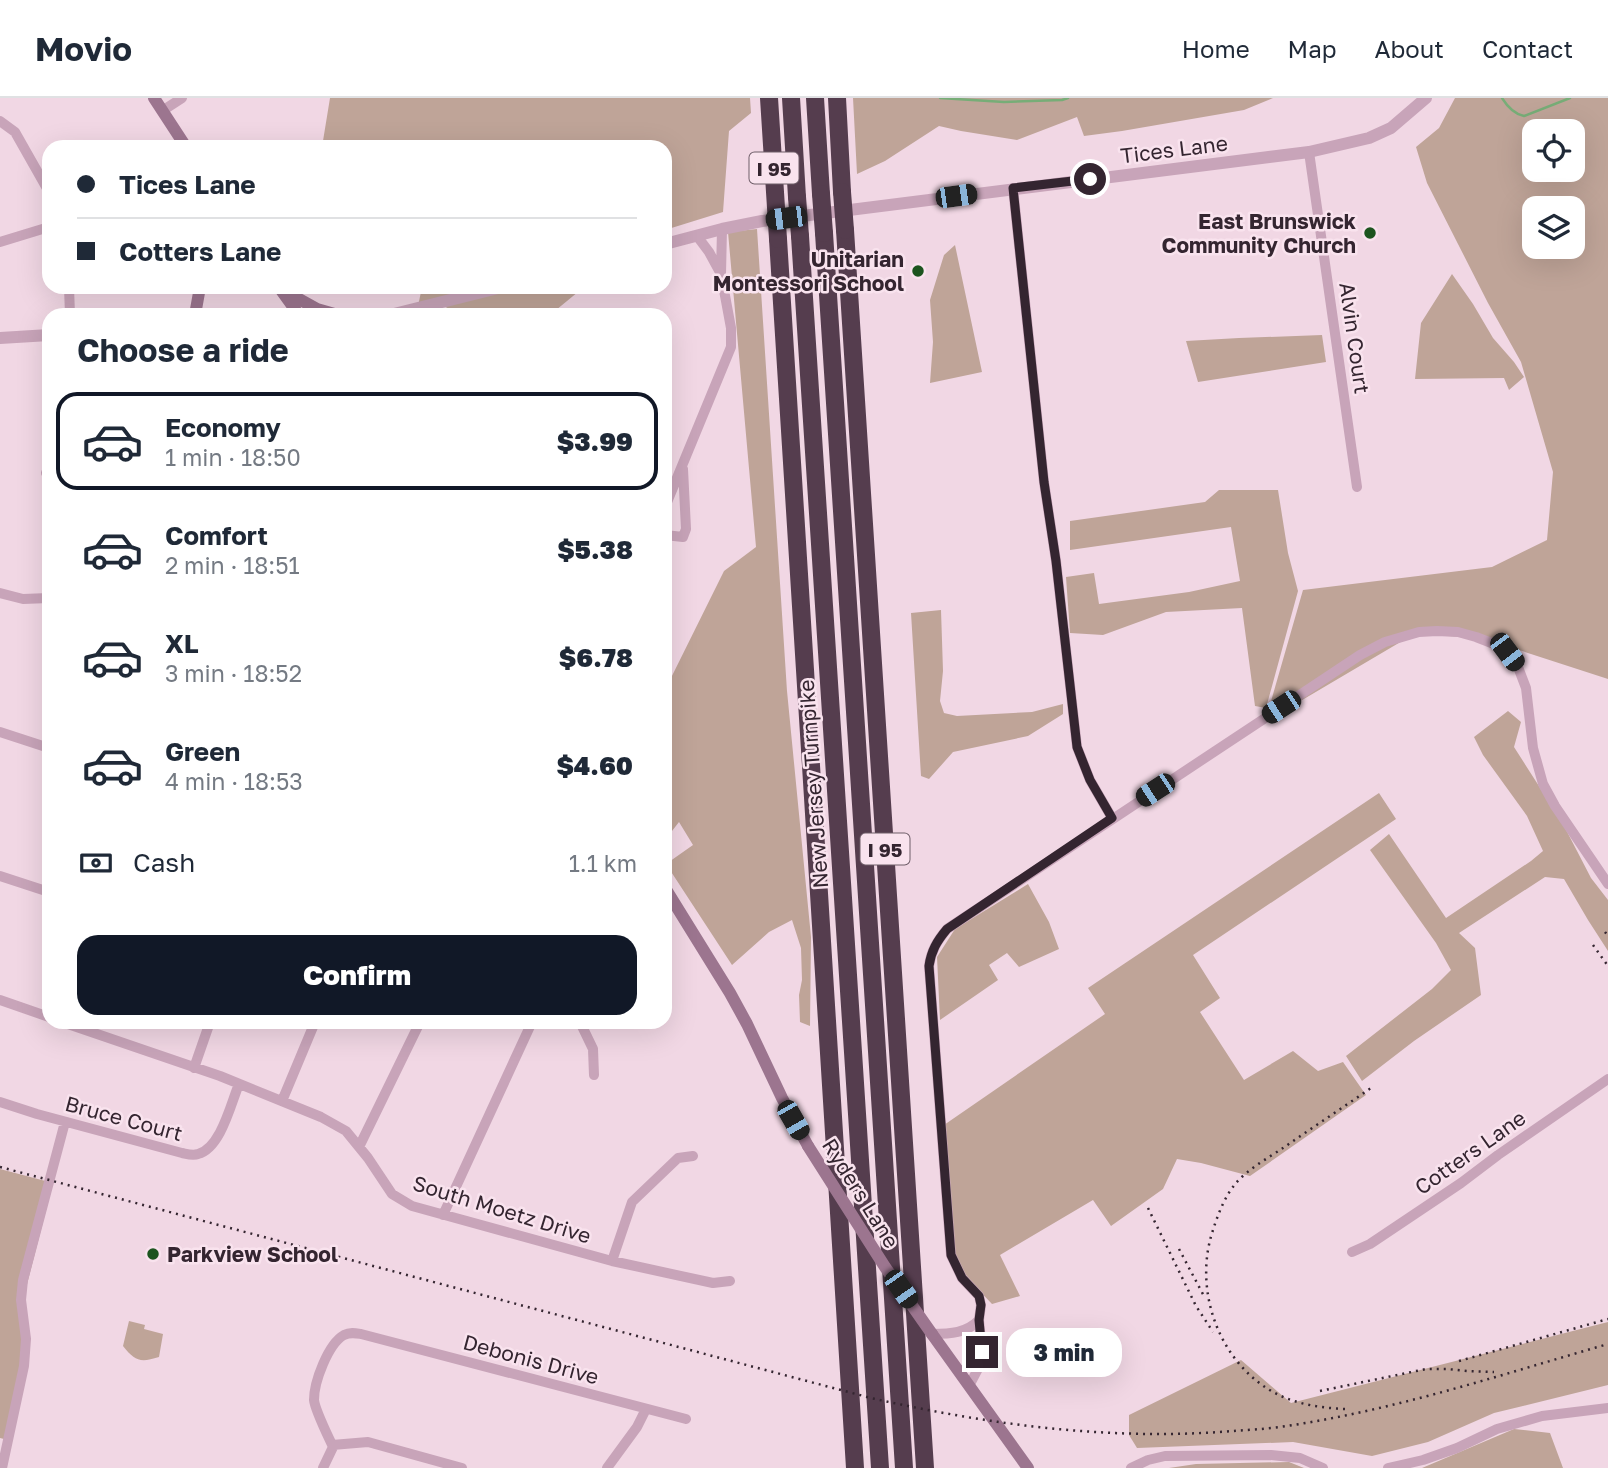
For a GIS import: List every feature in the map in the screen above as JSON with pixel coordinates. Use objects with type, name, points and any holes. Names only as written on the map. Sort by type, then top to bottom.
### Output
[{"type":"highway","name":"New Jersey Turnpike","points":[[769,98],[855,1468]]},
{"type":"highway","name":"New Jersey Turnpike","points":[[791,98],[880,1468]]},
{"type":"highway","name":"I 95","points":[[815,98],[904,1468]]},
{"type":"highway","name":"I 95","points":[[837,98],[925,1468]]},
{"type":"main road","points":[[154,98],[181,140]]},
{"type":"main road","points":[[291,294],[315,308]]},
{"type":"main road","name":"Ryders Lane","points":[[672,899],[730,993],[808,1146],[932,1334],[1028,1468]]},
{"type":"street","points":[[162,111],[182,98]]},
{"type":"street","name":"Tices Lane","points":[[672,242],[762,221],[1309,152],[1369,138],[1391,128],[1426,98]]},
{"type":"street","points":[[0,121],[15,132],[42,180]]},
{"type":"street","name":"Alvin Court","points":[[1309,152],[1357,487]]},
{"type":"street","points":[[1013,188],[1044,482],[1056,561],[1077,747],[1090,780],[1112,818]]},
{"type":"street","points":[[0,242],[42,228]]},
{"type":"street","points":[[672,491],[731,347],[731,328],[721,274],[722,229]]},
{"type":"street","points":[[697,236],[721,274]]},
{"type":"street","points":[[418,308],[474,294]]},
{"type":"street","points":[[0,338],[42,335]]},
{"type":"street","points":[[672,536],[683,537],[686,529],[682,467]]},
{"type":"street","points":[[0,593],[23,598],[42,598]]},
{"type":"street","points":[[969,1386],[980,1365],[982,1352],[979,1320],[981,1305],[979,1296],[962,1278],[951,1255],[929,966],[931,953],[947,929],[1360,655],[1385,642],[1419,632],[1458,632],[1494,643],[1507,652],[1518,667],[1526,688],[1535,762],[1542,784],[1608,884]]},
{"type":"street","points":[[0,732],[42,746]]},
{"type":"street","points":[[0,876],[42,890]]},
{"type":"street","points":[[0,1000],[42,1015]]},
{"type":"street","name":"South Moetz Drive","points":[[82,1029],[239,1084],[321,1117],[346,1131],[393,1194],[412,1206],[612,1261],[713,1283],[730,1280]]},
{"type":"street","points":[[194,1068],[208,1029]]},
{"type":"street","points":[[282,1101],[312,1029]]},
{"type":"street","points":[[359,1147],[417,1029]]},
{"type":"street","points":[[443,1215],[529,1029]]},
{"type":"street","points":[[583,1029],[593,1049],[594,1075]]},
{"type":"street","name":"Cotters Lane","points":[[1352,1252],[1461,1183],[1498,1154],[1608,1079]]},
{"type":"street","name":"Bruce Court","points":[[0,1102],[65,1122],[197,1155],[208,1150],[217,1140],[239,1084]]},
{"type":"street","points":[[2,1468],[24,1366],[26,1339],[21,1300],[23,1280],[65,1122]]},
{"type":"street","points":[[612,1261],[632,1202],[678,1158],[693,1156]]},
{"type":"street","points":[[932,1334],[951,1334],[973,1327],[979,1320]]},
{"type":"street","name":"Debonis Drive","points":[[332,1445],[314,1402],[320,1372],[336,1342],[350,1333],[686,1419]]},
{"type":"street","points":[[1395,1467],[1446,1452],[1497,1429],[1542,1416],[1608,1408]]},
{"type":"street","points":[[607,1468],[637,1427],[646,1409]]},
{"type":"street","points":[[323,1468],[332,1445],[368,1442],[459,1468]]},
{"type":"street","points":[[1131,1468],[1165,1456],[1271,1455],[1300,1458],[1323,1468]]},
{"type":"shaded area","points":[[330,98],[750,98],[751,113],[729,131],[723,212],[672,228],[672,140],[323,140]]},
{"type":"shaded area","points":[[853,98],[1273,98],[1244,110],[1084,136],[1077,117],[1017,140],[939,126],[885,161],[857,174]]},
{"type":"shaded area","points":[[1455,98],[1608,98],[1608,679],[1482,638],[1414,634],[1265,722],[1303,590],[1492,567],[1547,540],[1553,472],[1521,362],[1427,183],[1416,147],[1439,128]]},
{"type":"shaded area","points":[[757,229],[787,691],[811,937],[810,1026],[800,1022],[801,948],[792,920],[769,932],[732,965],[672,873],[672,860],[693,845],[679,822],[672,831],[672,676],[724,571],[756,547],[728,232]]},
{"type":"shaded area","points":[[955,245],[982,372],[930,383],[933,342],[930,300],[944,255]]},
{"type":"shaded area","points":[[1452,274],[1493,338],[1524,377],[1509,390],[1504,378],[1415,379],[1421,323]]},
{"type":"shaded area","points":[[421,294],[576,294],[558,308],[447,308],[442,305],[441,308],[418,308]]},
{"type":"shaded area","points":[[1322,335],[1326,362],[1198,382],[1186,341],[1239,338]]},
{"type":"shaded area","points":[[1219,490],[1278,490],[1288,553],[1298,591],[1266,708],[1255,706],[1242,608],[1166,612],[1103,635],[1070,633],[1066,577],[1094,573],[1099,604],[1189,592],[1240,581],[1231,527],[1070,550],[1070,521],[1205,502]]},
{"type":"shaded area","points":[[941,610],[943,671],[940,701],[944,713],[957,716],[1032,712],[1063,704],[1063,714],[1028,736],[953,752],[929,779],[921,776],[911,613]]},
{"type":"shaded area","points":[[1508,711],[1521,722],[1514,747],[1562,822],[1591,878],[1608,900],[1608,951],[1564,879],[1545,877],[1459,933],[1475,948],[1481,995],[1362,1081],[1346,1056],[1432,989],[1451,970],[1436,943],[1370,850],[1389,834],[1446,918],[1543,851],[1527,816],[1483,755],[1474,737]]},
{"type":"shaded area","points":[[1379,793],[1396,819],[1193,955],[1220,998],[1200,1012],[1244,1080],[1293,1051],[1318,1071],[1343,1062],[1366,1095],[1250,1176],[1177,1159],[1163,1189],[1111,1226],[1093,1200],[1000,1255],[1020,1296],[992,1304],[953,1263],[944,1125],[1105,1014],[1088,988]]},
{"type":"shaded area","points":[[1028,884],[1049,922],[1059,949],[1019,967],[1007,953],[989,965],[998,980],[940,1020],[937,957],[955,929]]},
{"type":"shaded area","points":[[0,1169],[53,1183],[24,1296],[29,1361],[17,1397],[12,1441],[0,1438]]},
{"type":"shaded area","points":[[129,1321],[145,1325],[144,1329],[163,1334],[159,1357],[138,1359],[123,1346]]},
{"type":"shaded area","points":[[1608,1322],[1608,1385],[1494,1413],[1428,1442],[1372,1456],[1293,1442],[1137,1448],[1129,1435],[1129,1415],[1241,1360],[1291,1403]]},
{"type":"shaded area","points":[[1514,1429],[1550,1433],[1563,1468],[1422,1468]]},
{"type":"shaded area","points":[[1289,1462],[1304,1468],[1169,1468],[1196,1464]]},
{"type":"waterway","points":[[940,98],[1004,102],[1068,98]]},
{"type":"waterway","points":[[1502,98],[1511,109],[1524,116],[1570,98]]},
{"type":"railway","points":[[1605,932],[1608,936]]},
{"type":"railway","points":[[1593,945],[1608,966]]},
{"type":"railway","points":[[1345,1409],[1290,1400],[1254,1379],[1238,1362],[1215,1322],[1206,1276],[1213,1230],[1222,1205],[1232,1188],[1258,1164],[1371,1088]]},
{"type":"railway","points":[[0,1167],[871,1398],[961,1416],[1051,1428],[1187,1434],[1280,1427],[1405,1402],[1608,1344]]},
{"type":"railway","points":[[1148,1208],[1196,1306],[1213,1332]]},
{"type":"railway","points":[[1179,1249],[1205,1298]]},
{"type":"railway","points":[[1459,1361],[1608,1319]]},
{"type":"railway","points":[[1320,1391],[1426,1369],[1494,1372]]},
{"type":"place","name":"East Brunswick Community Church","points":[[1370,233]]},
{"type":"place","name":"Unitarian Montessori School","points":[[918,271]]},
{"type":"place","name":"Parkview School","points":[[153,1254]]},
{"type":"route","points":[[982,1352],[979,1296],[962,1278],[951,1255],[929,966],[931,953],[947,929],[1112,818],[1090,780],[1077,747],[1056,561],[1044,482],[1013,188],[1090,179]]}]
